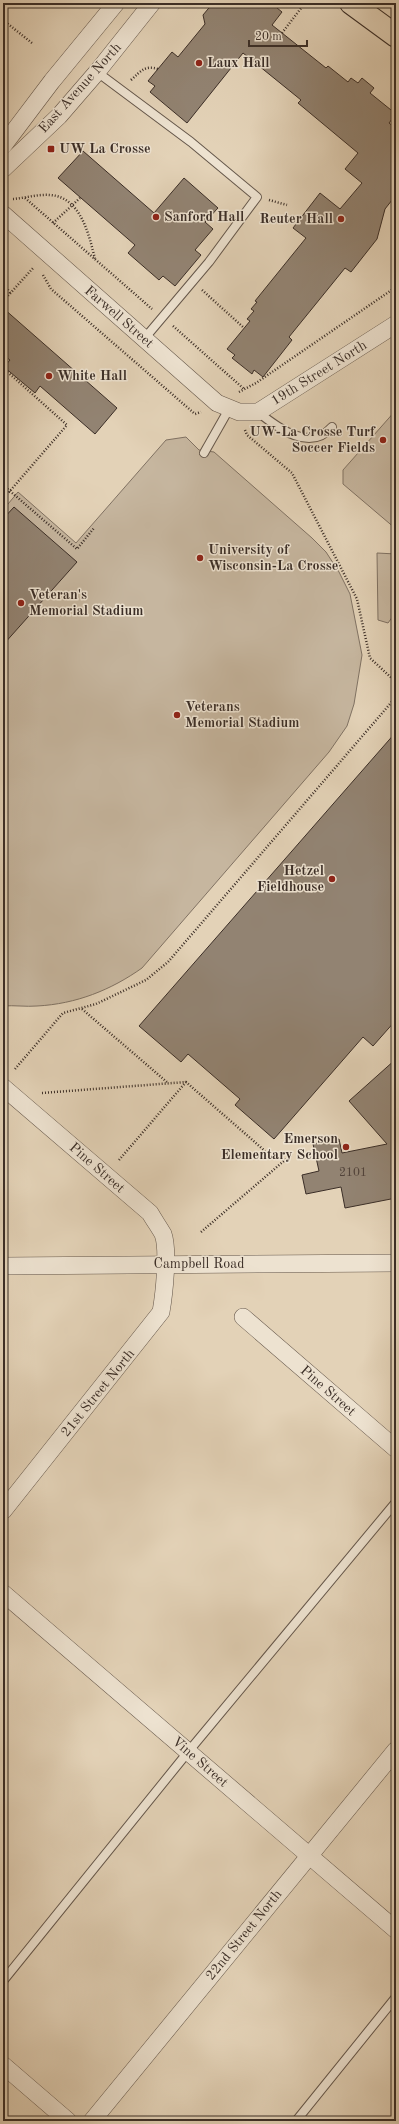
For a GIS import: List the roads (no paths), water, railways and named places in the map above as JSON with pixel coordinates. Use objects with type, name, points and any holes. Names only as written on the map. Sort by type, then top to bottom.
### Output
[{"type":"main road","points":[[351,3],[396,36]]},
{"type":"street","name":"East Avenue North","points":[[3,146],[52,81],[116,3]]},
{"type":"street","name":"East Avenue North","points":[[3,169],[59,116],[97,72],[152,3]]},
{"type":"street","name":"Farwell Street","points":[[5,207],[144,339],[228,408]]},
{"type":"street","name":"19th Street North","points":[[228,408],[258,412],[396,324]]},
{"type":"street","name":"Pine Street","points":[[3,1087],[150,1213],[163,1235],[165,1264]]},
{"type":"street","name":"Campbell Road","points":[[3,1266],[396,1263]]},
{"type":"street","name":"21st Street North","points":[[3,1511],[161,1312],[164,1299],[165,1264]]},
{"type":"street","name":"Pine Street","points":[[242,1317],[396,1449]]},
{"type":"street","name":"Vine Street","points":[[3,1593],[396,1930]]},
{"type":"street","name":"22nd Street North","points":[[92,2121],[396,1750]]},
{"type":"street","points":[[3,2065],[68,2121]]},
{"type":"lane","points":[[97,72],[191,142],[257,197],[192,282],[144,339]]},
{"type":"lane","points":[[204,453],[228,408]]},
{"type":"lane","points":[[258,412],[270,422],[299,436],[315,438],[325,435],[332,427]]},
{"type":"lane","points":[[3,1981],[188,1752],[396,1502]]},
{"type":"lane","points":[[296,2121],[396,1997]]},
{"type":"place","name":"Laux Hall","points":[[199,63]]},
{"type":"place","name":"UW La Crosse","points":[[51,149]]},
{"type":"place","name":"Sanford Hall","points":[[156,217]]},
{"type":"place","name":"Reuter Hall","points":[[341,219]]},
{"type":"place","name":"White Hall","points":[[49,376]]},
{"type":"place","name":"UW-La Crosse Turf Soccer Fields","points":[[383,440]]},
{"type":"place","name":"University of Wisconsin-La Crosse","points":[[200,558]]},
{"type":"place","name":"Veteran's Memorial Stadium","points":[[21,603]]},
{"type":"place","name":"Veterans Memorial Stadium","points":[[177,715]]},
{"type":"place","name":"Hetzel Fieldhouse","points":[[332,879]]},
{"type":"place","name":"Emerson Elementary School","points":[[346,1147]]}]
